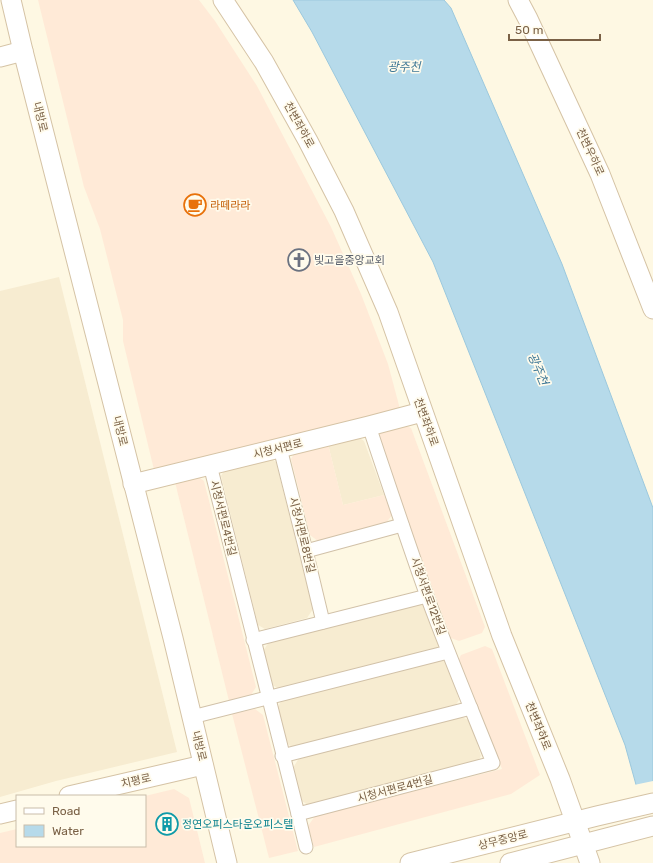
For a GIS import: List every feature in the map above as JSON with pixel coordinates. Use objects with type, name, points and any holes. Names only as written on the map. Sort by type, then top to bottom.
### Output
[{"type":"street","name":"내방로","points":[[11,0],[192,717],[227,863]]},
{"type":"street","name":"천변좌하로","points":[[223,0],[264,62],[308,141],[344,211],[388,312],[502,636],[560,779],[590,863]]},
{"type":"street","name":"천변우하로","points":[[518,0],[600,174],[653,309]]},
{"type":"street","points":[[0,57],[23,51]]},
{"type":"street","name":"시청서편로","points":[[133,484],[422,412]]},
{"type":"street","name":"시청서편로12번길","points":[[370,426],[427,596],[493,764]]},
{"type":"street","name":"시청서편로8번길","points":[[280,448],[323,622]]},
{"type":"street","name":"시청서편로4번길","points":[[210,465],[306,847]]},
{"type":"street","points":[[306,551],[402,525]]},
{"type":"street","points":[[253,640],[427,596]]},
{"type":"street","points":[[192,717],[448,652]]},
{"type":"street","points":[[282,756],[472,708]]},
{"type":"street","name":"시청서편로4번길","points":[[298,814],[493,764]]},
{"type":"street","name":"치평로","points":[[73,795],[203,765]]},
{"type":"street","name":"상무중앙로","points":[[410,863],[653,803]]},
{"type":"street","points":[[0,814],[16,810]]},
{"type":"street","points":[[510,863],[653,826]]},
{"type":"shaded area","points":[[38,0],[199,0],[215,21],[257,86],[331,227],[361,294],[388,364],[400,409],[155,474],[123,341],[123,320],[100,229],[84,187]]},
{"type":"shaded area","points":[[59,277],[177,752],[56,781],[0,797],[0,291]]},
{"type":"shaded area","points":[[401,424],[411,428],[485,627],[482,633],[459,641],[451,638],[377,438],[382,430]]},
{"type":"shaded area","points":[[358,437],[364,441],[384,495],[343,505],[328,444]]},
{"type":"shaded area","points":[[328,444],[343,505],[384,495],[392,515],[386,523],[318,541],[310,535],[291,459],[295,452]]},
{"type":"shaded area","points":[[270,458],[276,462],[313,609],[307,618],[265,629],[258,625],[221,476],[224,471]]},
{"type":"shaded area","points":[[197,476],[204,481],[256,687],[251,695],[229,701],[175,482]]},
{"type":"shaded area","points":[[423,603],[427,606],[439,645],[435,650],[279,689],[271,684],[263,651],[269,642]]},
{"type":"shaded area","points":[[485,646],[492,649],[540,775],[511,794],[314,847],[308,826],[315,816],[502,769],[458,661],[461,655]]},
{"type":"shaded area","points":[[443,660],[448,663],[459,700],[455,706],[292,747],[285,742],[277,709],[282,699]]},
{"type":"shaded area","points":[[255,709],[263,715],[298,851],[269,858],[232,714]]},
{"type":"shaded area","points":[[462,717],[470,721],[481,756],[477,762],[308,805],[302,801],[293,768],[299,758]]},
{"type":"shaded area","name":"정연오피스타운오피스텔","points":[[174,789],[189,798],[205,863],[0,863],[0,833],[16,829],[16,847],[146,847],[146,796]]},
{"type":"water","name":"광주천","points":[[293,0],[444,0],[451,8],[562,264],[653,508],[653,846],[625,745],[433,262],[312,32]]},
{"type":"pier","points":[[653,781],[653,848],[651,847],[634,785]]},
{"type":"place","name":"라떼라라","points":[[195,205]]},
{"type":"place","name":"빛고을중앙교회","points":[[299,260]]},
{"type":"place","name":"정연오피스타운오피스텔","points":[[167,824]]}]
